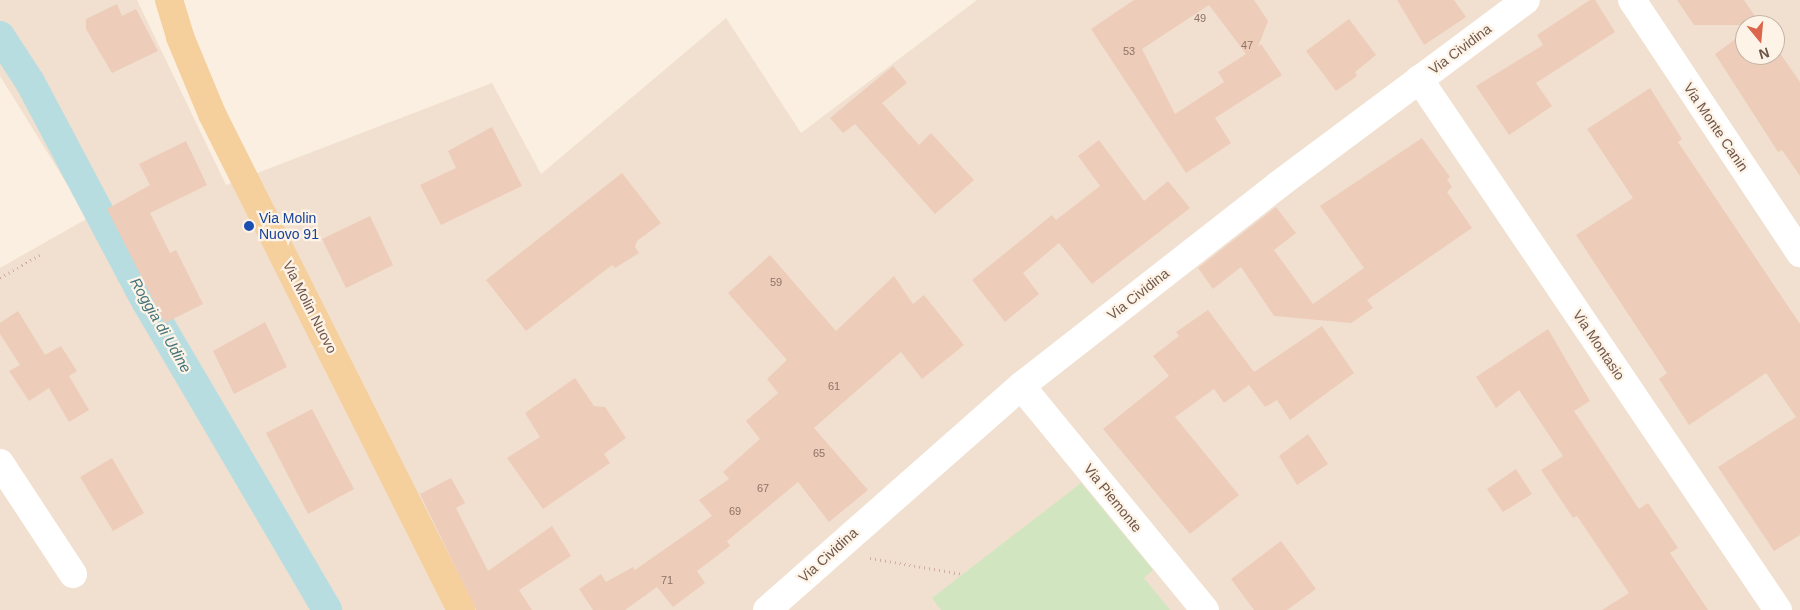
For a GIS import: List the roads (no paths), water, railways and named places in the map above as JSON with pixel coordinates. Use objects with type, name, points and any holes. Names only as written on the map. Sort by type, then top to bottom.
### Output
[{"type":"main road","name":"Via Molin Nuovo","points":[[169,0],[180,37],[212,114],[461,610]]},
{"type":"street","name":"Via Cividina","points":[[767,610],[1021,386],[1278,185],[1526,0]]},
{"type":"street","name":"Via Monte Canin","points":[[1632,0],[1800,253]]},
{"type":"street","name":"Via Montasio","points":[[1419,79],[1778,610]]},
{"type":"street","name":"Via Piemonte","points":[[1021,386],[1205,610]]},
{"type":"street","points":[[0,463],[73,574]]},
{"type":"waterway","name":"Roggia di Udine","points":[[0,36],[30,82],[146,301],[327,610]]},
{"type":"place","name":"Via Molin Nuovo 91","points":[[249,226]]}]
